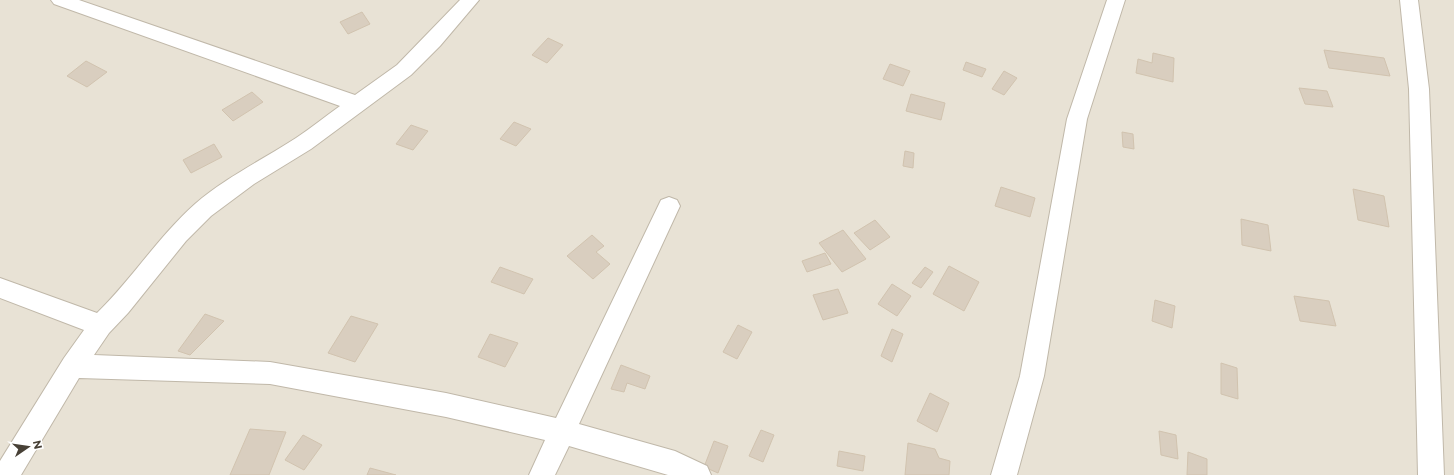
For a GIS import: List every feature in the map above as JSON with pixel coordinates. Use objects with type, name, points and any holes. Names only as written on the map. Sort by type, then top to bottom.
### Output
[{"type":"street","points":[[60,0],[358,104]]},
{"type":"street","points":[[6,475],[73,366],[101,325],[120,306],[178,234],[202,210],[247,178],[304,143],[404,70],[433,41],[470,0]]},
{"type":"street","points":[[1004,475],[1032,376],[1078,119],[1116,0]]},
{"type":"street","points":[[1409,0],[1419,89],[1431,475]]},
{"type":"street","points":[[542,475],[669,206]]},
{"type":"street","points":[[0,288],[101,325]]},
{"type":"street","points":[[73,366],[270,373],[446,405],[562,432],[675,464],[698,475]]},
{"type":"shaded area","points":[[0,0],[1454,0],[1454,475],[0,475]]},
{"type":"building","points":[[362,12],[370,24],[348,34],[340,22]]},
{"type":"building","points":[[548,38],[563,45],[547,63],[532,55]]},
{"type":"building","points":[[1324,50],[1384,58],[1390,76],[1329,68]]},
{"type":"building","points":[[1153,53],[1174,58],[1173,82],[1136,73],[1138,59],[1152,63]]},
{"type":"building","points":[[86,61],[107,72],[87,87],[67,76]]},
{"type":"building","points":[[966,62],[986,69],[982,77],[963,70]]},
{"type":"building","points":[[890,64],[910,71],[903,86],[883,79]]},
{"type":"building","points":[[1004,71],[1017,78],[1004,95],[992,89]]},
{"type":"building","points":[[1299,88],[1327,91],[1333,107],[1305,104]]},
{"type":"building","points":[[252,92],[263,102],[233,121],[222,110]]},
{"type":"building","points":[[911,94],[945,103],[941,120],[906,111]]},
{"type":"building","points":[[514,122],[531,129],[516,146],[500,139]]},
{"type":"building","points":[[411,125],[428,131],[413,150],[396,144]]},
{"type":"building","points":[[1122,132],[1133,134],[1134,149],[1123,147]]},
{"type":"building","points":[[214,144],[222,157],[191,173],[183,160]]},
{"type":"building","points":[[905,151],[914,153],[913,168],[903,166]]},
{"type":"building","points":[[1001,187],[1035,198],[1030,217],[995,206]]},
{"type":"building","points":[[1353,189],[1384,196],[1389,227],[1358,220]]},
{"type":"building","points":[[1241,219],[1268,225],[1271,251],[1242,245]]},
{"type":"building","points":[[875,220],[890,237],[870,250],[854,233]]},
{"type":"building","points":[[843,230],[866,259],[842,272],[819,243]]},
{"type":"building","points":[[592,235],[604,246],[596,252],[610,264],[593,279],[567,256]]},
{"type":"building","points":[[825,253],[831,264],[807,272],[802,261]]},
{"type":"building","points":[[949,266],[979,282],[964,311],[933,294]]},
{"type":"building","points":[[500,267],[533,279],[524,294],[491,282]]},
{"type":"building","points":[[925,267],[933,272],[921,288],[912,283]]},
{"type":"building","points":[[892,284],[911,296],[897,316],[878,304]]},
{"type":"building","points":[[838,289],[848,313],[823,320],[813,295]]},
{"type":"building","points":[[1294,296],[1329,301],[1336,326],[1300,321]]},
{"type":"building","points":[[1155,300],[1175,306],[1172,328],[1152,321]]},
{"type":"building","points":[[205,314],[224,321],[190,355],[178,351]]},
{"type":"building","points":[[351,316],[378,324],[355,362],[328,353]]},
{"type":"building","points":[[738,325],[752,332],[737,359],[723,352]]},
{"type":"building","points":[[892,329],[903,334],[892,362],[881,356]]},
{"type":"building","points":[[490,334],[518,343],[505,367],[478,357]]},
{"type":"building","points":[[1221,363],[1237,368],[1238,399],[1221,394]]},
{"type":"building","points":[[621,365],[650,376],[645,389],[627,383],[624,392],[611,389]]},
{"type":"building","points":[[930,393],[949,403],[937,432],[917,421]]},
{"type":"building","points":[[250,429],[286,432],[269,475],[230,475]]},
{"type":"building","points":[[761,430],[774,435],[763,462],[749,456]]},
{"type":"building","points":[[1159,431],[1176,435],[1178,459],[1161,455]]},
{"type":"building","points":[[303,435],[322,445],[304,470],[285,460]]},
{"type":"building","points":[[714,441],[728,446],[718,473],[704,467]]},
{"type":"building","points":[[908,443],[935,449],[939,458],[950,461],[949,475],[905,475]]},
{"type":"building","points":[[839,451],[865,456],[863,471],[837,466]]},
{"type":"building","points":[[1188,452],[1207,459],[1207,475],[1187,475]]},
{"type":"building","points":[[370,468],[396,475],[367,475]]}]
